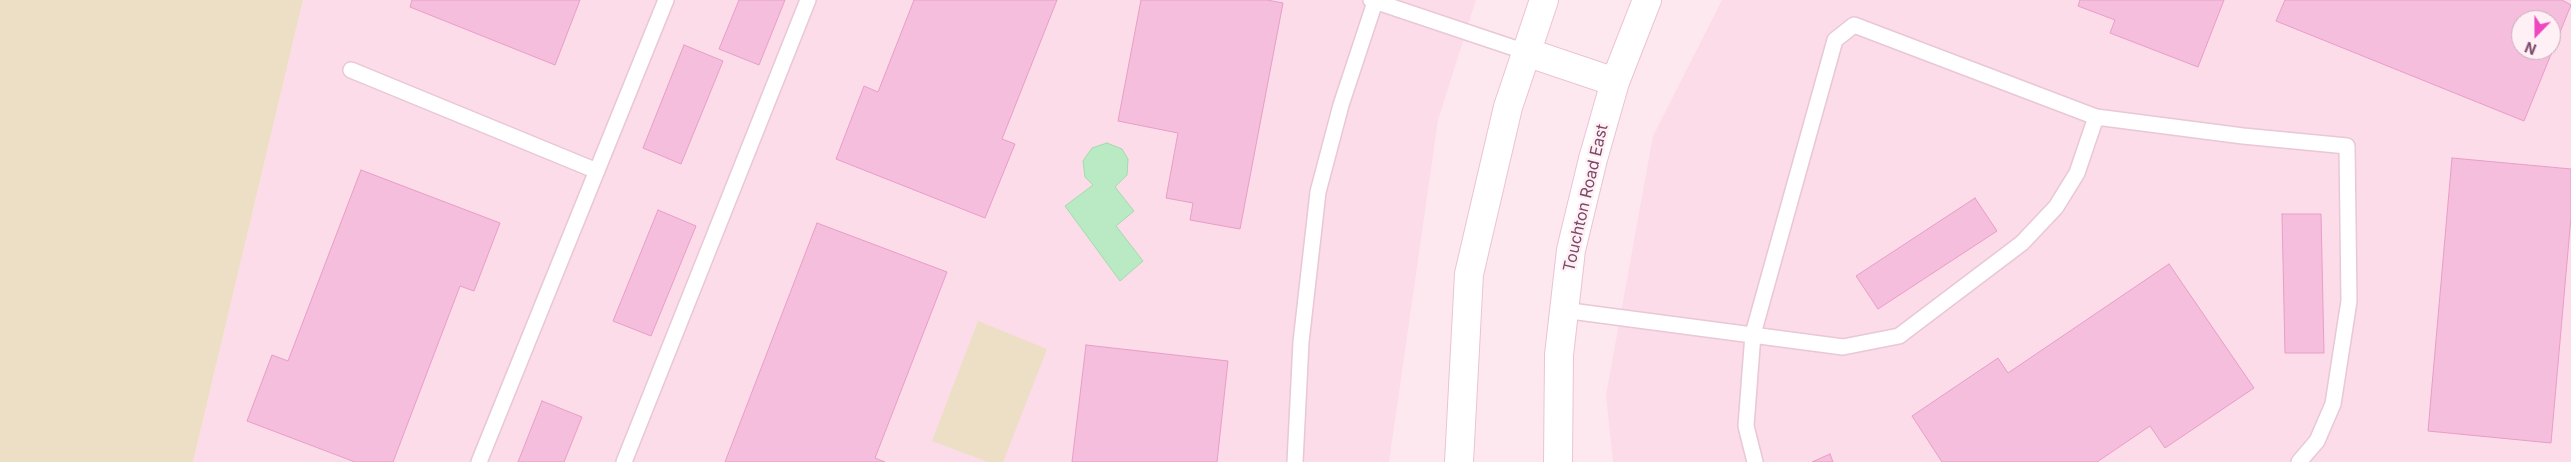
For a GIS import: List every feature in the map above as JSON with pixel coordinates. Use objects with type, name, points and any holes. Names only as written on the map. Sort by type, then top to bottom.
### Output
[{"type":"street","points":[[1459,462],[1469,274],[1508,107],[1544,0]]},
{"type":"street","name":"Touchton Road East","points":[[1558,462],[1559,355],[1571,250],[1593,160],[1615,82],[1647,0]]},
{"type":"street","points":[[1526,52],[1615,82]]},
{"type":"lane","points":[[479,462],[666,0]]},
{"type":"lane","points":[[624,462],[808,0]]},
{"type":"lane","points":[[1295,462],[1301,342],[1318,192],[1341,105],[1373,1],[1526,52]]},
{"type":"lane","points":[[1755,462],[1746,426],[1752,334],[1835,40],[1854,25],[2096,117],[2243,136],[2347,146],[2349,301],[2333,404],[2316,441],[2298,462]]},
{"type":"lane","points":[[351,70],[597,171]]},
{"type":"lane","points":[[1564,310],[1843,347],[1899,336],[2022,244],[2056,207],[2077,173],[2096,117]]},
{"type":"shaded area","points":[[0,0],[303,0],[193,462],[0,462]]},
{"type":"shaded area","points":[[303,0],[1476,0],[1438,120],[1389,462],[193,462]]},
{"type":"shaded area","points":[[1722,0],[2571,0],[2571,462],[1613,462],[1606,395],[1653,136]]},
{"type":"shaded area","points":[[1107,143],[1122,149],[1128,159],[1127,175],[1115,187],[1134,211],[1116,226],[1143,261],[1120,281],[1065,206],[1093,185],[1085,177],[1083,161],[1092,148]]},
{"type":"shaded area","points":[[978,321],[1047,349],[1003,462],[988,462],[932,441]]},
{"type":"building","points":[[412,0],[580,0],[555,65],[410,7]]},
{"type":"building","points":[[739,0],[785,0],[759,65],[719,49]]},
{"type":"building","points":[[914,0],[1057,0],[1002,139],[1015,144],[985,218],[836,159],[864,86],[878,92]]},
{"type":"building","points":[[1141,0],[1267,0],[1283,3],[1240,229],[1190,220],[1193,203],[1166,198],[1178,133],[1118,121]]},
{"type":"building","points":[[2080,0],[2224,0],[2198,67],[2110,33],[2115,20],[2078,6]]},
{"type":"building","points":[[2285,0],[2562,0],[2571,5],[2561,30],[2561,10],[2511,10],[2511,60],[2549,60],[2524,121],[2276,21]]},
{"type":"building","points":[[684,45],[723,61],[681,164],[643,148]]},
{"type":"building","points":[[2452,158],[2571,169],[2571,217],[2551,443],[2428,431]]},
{"type":"building","points":[[361,170],[500,223],[474,291],[460,286],[393,462],[355,462],[247,421],[272,355],[288,361]]},
{"type":"building","points":[[1975,198],[1997,231],[1878,309],[1856,276]]},
{"type":"building","points":[[658,210],[696,226],[651,336],[613,321]]},
{"type":"building","points":[[2282,214],[2321,214],[2324,353],[2285,353]]},
{"type":"building","points":[[817,223],[947,272],[875,458],[885,462],[725,462]]},
{"type":"building","points":[[2169,264],[2254,388],[2165,448],[2150,426],[2097,462],[1942,462],[1912,416],[1998,358],[2008,373]]},
{"type":"building","points":[[1086,345],[1228,361],[1217,462],[1072,462]]},
{"type":"building","points":[[542,401],[582,417],[564,462],[518,462]]},
{"type":"building","points":[[1830,454],[1833,462],[1812,462]]}]
